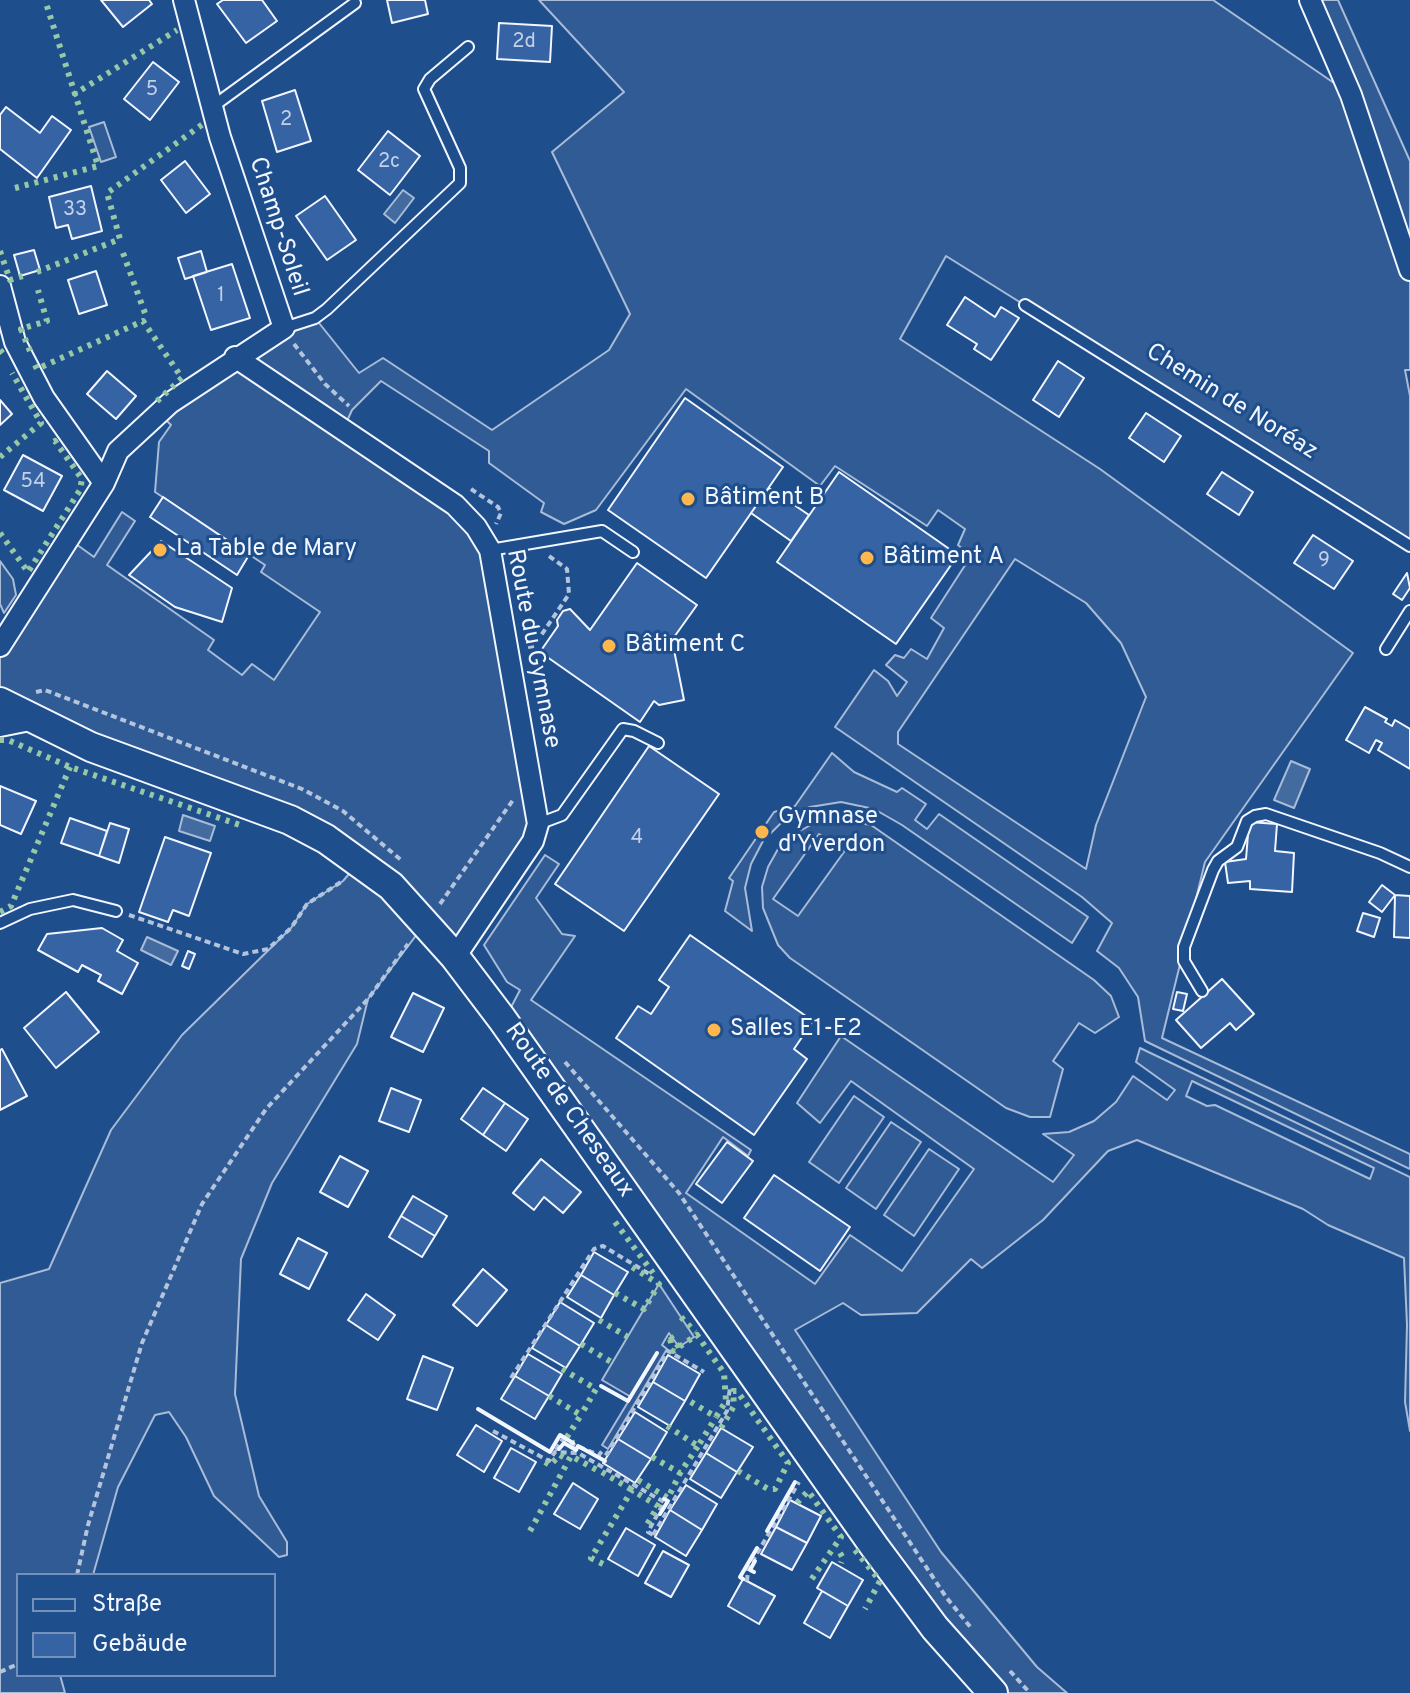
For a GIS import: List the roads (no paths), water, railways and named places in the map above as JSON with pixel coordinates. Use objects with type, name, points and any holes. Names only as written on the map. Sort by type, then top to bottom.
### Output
[{"type":"street","name":"Champ-Soleil","points":[[0,646],[104,483],[118,451],[170,403],[198,387],[235,357],[284,328],[212,107],[184,0]]},
{"type":"street","points":[[1310,0],[1351,95],[1410,270]]},
{"type":"street","points":[[0,286],[15,342],[44,398],[104,483]]},
{"type":"street","name":"Route du Gymnase","points":[[235,357],[455,505],[476,527],[490,550],[538,824]]},
{"type":"street","name":"Route de Cheseaux","points":[[0,702],[91,747],[290,820],[359,862],[391,886],[455,957],[502,1019],[874,1546],[935,1628],[993,1693]]},
{"type":"street","points":[[0,726],[35,719]]},
{"type":"street","points":[[455,957],[533,841],[538,824]]},
{"type":"lane","points":[[212,107],[355,3]]},
{"type":"lane","points":[[284,328],[315,318],[327,309],[460,183],[460,168],[424,89],[430,79],[468,47]]},
{"type":"lane","name":"Chemin de Noréaz","points":[[1025,305],[1410,546]]},
{"type":"lane","points":[[490,550],[602,531],[633,552]]},
{"type":"lane","points":[[1386,649],[1410,611]]},
{"type":"lane","points":[[538,824],[562,815],[623,729],[658,743]]},
{"type":"lane","points":[[1202,991],[1184,961],[1184,947],[1213,870],[1218,861],[1237,847],[1247,821],[1255,816],[1266,814],[1380,853],[1410,867]]},
{"type":"lane","points":[[0,923],[30,909],[73,900],[116,911]]},
{"type":"place","name":"Bâtiment B","points":[[688,499]]},
{"type":"place","name":"La Table de Mary","points":[[160,550]]},
{"type":"place","name":"Bâtiment A","points":[[867,558]]},
{"type":"place","name":"Bâtiment C","points":[[609,646]]},
{"type":"place","name":"Gymnase d'Yverdon","points":[[762,832]]},
{"type":"place","name":"Salles E1-E2","points":[[714,1030]]}]
